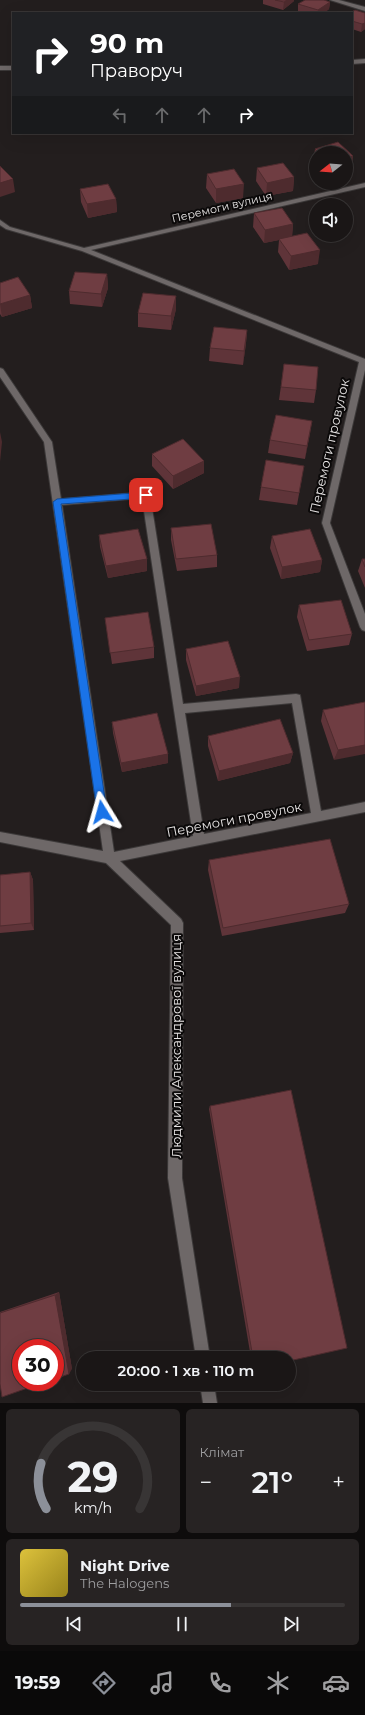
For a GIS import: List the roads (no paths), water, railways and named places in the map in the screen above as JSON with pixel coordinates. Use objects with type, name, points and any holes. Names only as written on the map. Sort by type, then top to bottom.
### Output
[{"type":"street","points":[[333,0],[365,9]]},
{"type":"street","points":[[353,62],[365,61]]},
{"type":"street","points":[[0,68],[12,68]]},
{"type":"street","name":"Перемоги вулиця","points":[[84,250],[365,185]]},
{"type":"street","points":[[0,222],[8,228],[84,250],[364,362]]},
{"type":"street","name":"Перемоги провулок","points":[[364,362],[326,523],[365,627]]},
{"type":"street","points":[[0,371],[48,442],[109,858],[0,836]]},
{"type":"street","points":[[57,502],[146,495],[199,840]]},
{"type":"street","points":[[179,709],[296,698],[318,816]]},
{"type":"street","name":"Перемоги провулок","points":[[109,858],[365,807]]},
{"type":"street","name":"Людмили Александрової вулиця","points":[[109,858],[177,923],[175,1178],[202,1351]]},
{"type":"street","points":[[208,1391],[210,1403]]}]
